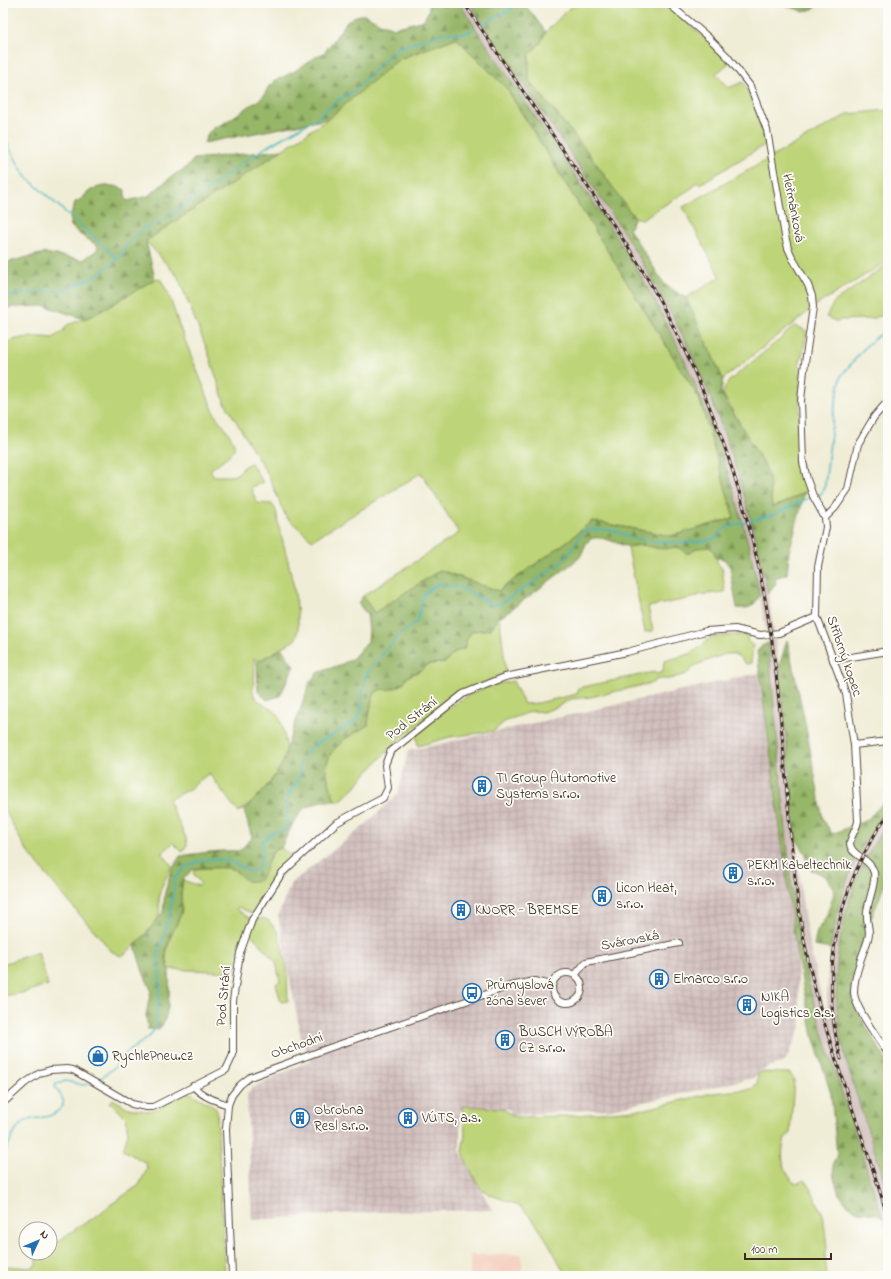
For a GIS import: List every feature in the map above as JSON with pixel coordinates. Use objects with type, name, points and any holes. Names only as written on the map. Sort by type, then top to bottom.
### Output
[{"type":"street","name":"Heřmánková","points":[[668,3],[709,38],[739,70],[750,86],[767,130],[788,248],[808,285],[812,296],[813,307],[801,401],[803,462],[813,496],[825,518]]},
{"type":"street","points":[[825,518],[835,508],[848,489],[858,444],[874,417],[888,401]]},
{"type":"street","name":"Stříbrný kopec","points":[[825,518],[826,527],[818,567],[816,616],[846,694],[854,745],[858,821],[857,828],[850,841],[850,846],[852,851],[869,863],[874,873],[874,880],[866,913],[870,934],[860,962],[854,993],[858,1008],[888,1053]]},
{"type":"street","name":"Pod Strání","points":[[194,1086],[226,1070],[233,1055],[233,1001],[240,953],[252,920],[282,873],[336,823],[383,798],[388,788],[385,765],[390,752],[463,694],[505,677],[627,652],[706,631],[735,629],[760,635],[771,634],[778,633],[816,616]]},
{"type":"street","points":[[833,660],[888,651]]},
{"type":"street","points":[[854,745],[888,741]]},
{"type":"street","name":"Svárovská","points":[[575,975],[586,962],[679,943]]},
{"type":"street","points":[[569,972],[579,979],[582,984],[582,990],[580,995],[572,1002],[566,1003],[555,998],[551,985],[557,976],[562,973],[569,972]]},
{"type":"street","name":"Obchodní","points":[[232,1276],[226,1129],[228,1105],[232,1095],[240,1085],[250,1077],[259,1073],[510,986],[535,981],[551,985]]},
{"type":"street","points":[[3,1103],[25,1083],[40,1073],[50,1070],[73,1070],[132,1104],[146,1107],[153,1106],[194,1086],[205,1096],[228,1105]]},
{"type":"shaded area","points":[[459,3],[469,3],[634,249],[662,295],[680,331],[698,368],[724,431],[742,484],[759,550],[768,594],[779,667],[804,915],[818,983],[829,1021],[827,997],[828,968],[830,949],[839,906],[847,880],[857,856],[874,826],[888,807],[888,822],[865,859],[847,908],[838,950],[836,997],[842,1047],[888,1192],[888,1236],[827,1046],[802,955],[790,873],[767,635],[751,552],[725,460],[690,372],[654,300],[627,253]]},
{"type":"shaded area","points":[[759,673],[796,951],[801,1027],[785,1062],[767,1067],[754,1078],[611,1109],[512,1115],[509,1109],[462,1106],[462,1110],[460,1111],[460,1151],[492,1210],[373,1212],[252,1220],[247,1093],[251,1088],[311,1060],[301,1038],[278,916],[291,883],[363,827],[398,794],[408,751]]},
{"type":"shaded area","points":[[522,1254],[522,1276],[470,1276],[470,1255]]},
{"type":"green space","points":[[429,3],[459,3],[616,236],[655,301],[690,372],[718,444],[731,481],[760,595],[751,606],[746,608],[737,608],[730,567],[724,559],[716,558],[714,551],[709,547],[696,548],[691,553],[685,553],[679,547],[660,549],[639,545],[629,547],[602,538],[590,539],[578,559],[497,620],[491,629],[472,631],[467,639],[464,649],[453,654],[445,663],[428,664],[421,670],[407,677],[402,685],[388,690],[381,689],[375,693],[371,704],[368,725],[345,739],[331,753],[328,760],[326,769],[328,779],[334,798],[337,801],[322,801],[303,809],[292,825],[281,848],[272,853],[263,876],[259,880],[251,882],[245,880],[236,871],[226,868],[197,868],[188,874],[183,880],[181,914],[167,949],[166,958],[169,970],[169,984],[165,1018],[163,1025],[159,1029],[148,1029],[146,1015],[151,990],[143,972],[135,946],[163,912],[165,892],[172,869],[180,856],[217,851],[239,851],[252,838],[244,810],[270,782],[281,766],[310,682],[317,673],[352,659],[368,641],[369,630],[367,615],[358,603],[363,596],[374,613],[440,570],[498,591],[569,540],[592,521],[671,536],[734,518],[700,400],[507,89],[456,38],[399,59],[328,119],[204,143],[208,133],[216,126],[220,126],[263,97],[269,86],[274,81],[295,71],[325,52],[346,23],[353,17],[366,15],[380,23],[394,28],[424,20],[429,10]]},
{"type":"green space","points":[[469,3],[528,3],[526,6],[546,32],[541,42],[529,55],[529,80],[590,155],[635,217],[629,229],[665,285],[686,298],[723,379],[721,392],[766,468],[769,479],[772,507],[784,503],[805,492],[789,552],[787,574],[775,578],[776,583],[768,594],[760,555],[739,478],[713,403],[680,330],[641,260]]},
{"type":"green space","points":[[583,3],[658,3],[672,10],[703,36],[729,63],[716,74],[728,88],[743,82],[753,103],[766,144],[700,184],[698,182],[694,184],[692,188],[642,219],[635,217],[590,155],[529,80],[529,55],[541,42],[546,32],[569,8]]},
{"type":"green space","points":[[743,3],[817,3],[815,8],[804,12],[782,5]]},
{"type":"green space","points":[[456,38],[507,89],[700,400],[734,518],[671,536],[592,521],[569,540],[498,591],[440,570],[374,613],[363,596],[459,533],[421,473],[312,540],[286,517],[268,475],[224,401],[208,352],[178,277],[146,241],[328,119],[399,59]]},
{"type":"green space","points":[[888,110],[888,261],[818,304],[723,379],[686,298],[720,277],[683,207],[848,114]]},
{"type":"green space","points":[[282,150],[146,241],[155,279],[96,314],[84,319],[45,306],[3,308],[3,263],[45,253],[83,260],[97,250],[98,246],[78,233],[70,225],[70,218],[75,202],[80,200],[91,190],[104,186],[122,188],[125,190],[127,201],[148,196],[174,175],[186,168],[194,159]]},
{"type":"green space","points":[[888,264],[888,308],[884,315],[869,319],[840,320],[838,322],[826,317],[834,302]]},
{"type":"green space","points":[[155,279],[161,280],[169,295],[180,328],[215,415],[228,432],[234,443],[234,450],[210,470],[214,476],[233,476],[241,471],[244,466],[251,463],[263,482],[251,487],[257,503],[272,504],[274,506],[290,568],[296,602],[298,631],[295,640],[260,660],[256,660],[254,658],[254,696],[279,716],[283,730],[286,755],[279,770],[252,802],[240,811],[237,811],[209,773],[189,789],[168,800],[186,838],[187,845],[182,852],[173,843],[162,853],[172,866],[161,889],[159,897],[159,916],[142,938],[121,956],[111,951],[26,849],[3,805],[3,344],[15,339],[28,337],[53,338],[63,331],[67,325],[96,314]]},
{"type":"green space","points":[[794,326],[807,332],[799,364],[801,368],[798,451],[801,468],[808,490],[784,503],[772,507],[769,479],[765,468],[723,394],[729,381]]},
{"type":"green space","points":[[644,545],[666,549],[673,547],[680,548],[691,553],[696,548],[709,547],[714,551],[718,564],[722,568],[725,592],[698,595],[697,597],[648,607],[653,631],[645,632],[628,548]]},
{"type":"green space","points":[[497,620],[500,621],[506,672],[460,694],[398,740],[356,786],[340,801],[337,801],[334,798],[328,779],[326,769],[328,760],[331,753],[345,739],[368,725],[371,704],[375,693],[382,689],[395,688],[406,678],[430,664],[445,663],[456,651],[464,649],[467,639],[472,631],[491,629]]},
{"type":"green space","points":[[737,635],[748,636],[747,640],[753,646],[751,663],[746,664],[738,656],[733,654],[725,654],[696,665],[686,674],[669,679],[658,679],[652,683],[591,697],[571,699],[557,707],[543,712],[533,711],[513,718],[504,722],[494,731],[450,737],[418,746],[416,734],[453,705],[473,693],[484,689],[513,681],[524,704],[538,703],[577,694],[578,688],[654,672],[656,674],[663,672],[664,661],[690,654],[712,637]]},
{"type":"green space","points":[[787,640],[804,717],[823,819],[832,834],[867,820],[888,798],[888,807],[864,843],[847,880],[839,906],[830,949],[814,946],[817,931],[826,917],[835,891],[826,877],[811,870],[806,864],[806,854],[796,839],[779,667]]},
{"type":"green space","points":[[768,643],[790,873],[802,955],[827,1046],[883,1219],[878,1214],[859,1212],[848,1205],[839,1194],[834,1178],[833,1164],[837,1154],[831,1094],[813,1036],[796,951],[757,651],[760,647]]},
{"type":"green space","points":[[282,649],[294,666],[280,696],[267,700],[258,691],[257,662]]},
{"type":"green space","points":[[888,822],[888,865],[886,868],[886,881],[865,934],[851,990],[855,1008],[888,1063],[888,1192],[846,1062],[838,1018],[836,989],[837,959],[849,901],[859,873],[872,847]]},
{"type":"green space","points":[[281,848],[294,858],[253,914],[238,907],[236,909],[251,919],[243,934],[234,972],[169,969],[166,955],[172,932],[181,914],[183,880],[199,886],[201,884],[193,873],[195,869],[227,867],[233,869],[247,881],[265,867],[274,852]]},
{"type":"green space","points":[[261,918],[268,920],[278,932],[287,968],[288,1001],[281,1002],[276,984],[280,981],[276,962],[249,932]]},
{"type":"green space","points":[[38,952],[48,985],[22,993],[3,996],[3,964]]},
{"type":"green space","points":[[760,1072],[790,1073],[794,1080],[790,1134],[785,1138],[782,1154],[783,1163],[793,1182],[799,1183],[805,1180],[807,1182],[823,1214],[827,1247],[825,1257],[827,1276],[566,1276],[548,1242],[531,1218],[521,1207],[516,1204],[489,1194],[481,1189],[464,1155],[463,1149],[465,1130],[462,1106],[502,1108],[513,1116],[517,1117],[566,1116],[646,1109],[712,1093],[752,1089],[757,1083]]},
{"type":"green space","points":[[188,1092],[214,1106],[217,1111],[225,1276],[3,1276],[3,1266],[30,1268],[36,1265],[36,1261],[58,1261],[58,1242],[139,1185],[147,1169],[146,1163],[123,1150],[128,1133],[126,1118],[110,1102],[113,1099],[128,1108],[147,1111],[158,1109],[173,1099]]},
{"type":"waterway","points":[[483,24],[512,9],[516,3]]},
{"type":"waterway","points":[[3,296],[64,290],[94,277],[118,259],[128,243],[143,229],[164,219],[244,162],[268,146],[317,118],[335,102],[354,91],[395,49],[443,33],[466,33],[474,29]]},
{"type":"waterway","points":[[3,136],[25,176],[118,259]]},
{"type":"waterway","points":[[816,496],[821,494],[825,485],[833,416],[841,376],[867,345],[887,329],[888,326]]},
{"type":"waterway","points":[[303,756],[313,745],[355,721],[361,711],[365,677],[400,634],[417,622],[423,596],[431,588],[439,584],[462,588],[492,605],[501,603],[536,581],[560,563],[569,553],[582,533],[587,529],[612,530],[633,538],[654,541],[677,543],[705,541],[717,537],[727,527],[773,515],[811,497]]},
{"type":"waterway","points":[[97,1081],[115,1067],[125,1054],[150,1036],[155,1028],[160,987],[158,956],[169,918],[175,878],[186,867],[199,861],[213,859],[230,861],[249,871],[258,870],[263,850],[262,841],[273,832],[283,831],[287,826],[288,795],[298,781],[301,760]]},
{"type":"waterway","points":[[3,1158],[8,1144],[22,1123],[30,1119],[51,1115],[62,1107],[62,1096],[55,1087],[56,1084],[66,1081],[83,1085],[92,1083]]},
{"type":"railway","points":[[464,3],[649,280],[691,364],[728,456],[750,532],[767,609],[776,670],[795,881],[807,955],[827,1031],[888,1218]]},
{"type":"railway","points":[[841,1059],[834,1027],[832,995],[833,963],[837,931],[845,900],[856,870],[871,841],[888,814]]},
{"type":"place","name":"TI Group Automotive Systems s.r.o.","points":[[482,786]]},
{"type":"place","name":"PEKM Kabeltechnik s.r.o.","points":[[733,873]]},
{"type":"place","name":"Licon Heat, s.r.o.","points":[[602,896]]},
{"type":"place","name":"KNORR - BREMSE","points":[[461,910]]},
{"type":"place","name":"Elmarco s.r.o","points":[[659,979]]},
{"type":"place","name":"Průmyslová zóna sever","points":[[472,993]]},
{"type":"place","name":"NIKA Logistics a.s.","points":[[747,1005]]},
{"type":"place","name":"BUSCH VÝROBA CZ s.r.o.","points":[[505,1040]]},
{"type":"place","name":"RychlePneu.cz","points":[[98,1056]]},
{"type":"place","name":"Obrobna Resl s.r.o.","points":[[300,1118]]},
{"type":"place","name":"VÚTS, a.s.","points":[[408,1118]]}]
